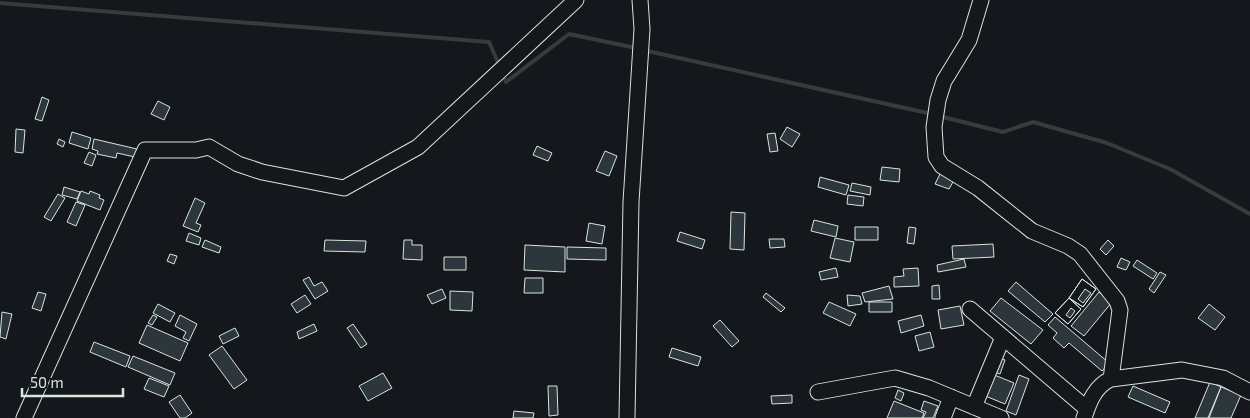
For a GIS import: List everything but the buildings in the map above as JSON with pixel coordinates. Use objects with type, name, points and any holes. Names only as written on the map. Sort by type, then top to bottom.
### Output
[{"type":"street","points":[[24,418],[145,150],[196,150],[209,147],[238,164],[262,172],[344,188],[418,147],[576,0]]},
{"type":"street","points":[[627,418],[631,202],[642,30],[640,0]]},
{"type":"street","points":[[981,0],[970,40],[944,81],[938,100],[934,127],[936,157],[942,166],[978,188],[1032,231],[1068,246],[1080,254],[1094,269],[1118,301],[1120,310],[1111,379]]},
{"type":"street","points":[[970,309],[1086,414],[1097,389],[1102,383],[1111,379],[1182,370],[1223,378],[1250,392]]},
{"type":"street","points":[[974,407],[1003,337]]},
{"type":"street","points":[[818,392],[895,378],[1001,418]]},
{"type":"street","points":[[942,418],[951,398]]},
{"type":"waterway","points":[[0,3],[489,42],[500,67]]},
{"type":"waterway","points":[[502,73],[506,82],[569,34],[636,48]]},
{"type":"waterway","points":[[643,50],[932,114]]},
{"type":"waterway","points":[[939,116],[1003,132],[1033,122],[1107,143],[1170,169],[1250,214]]}]
